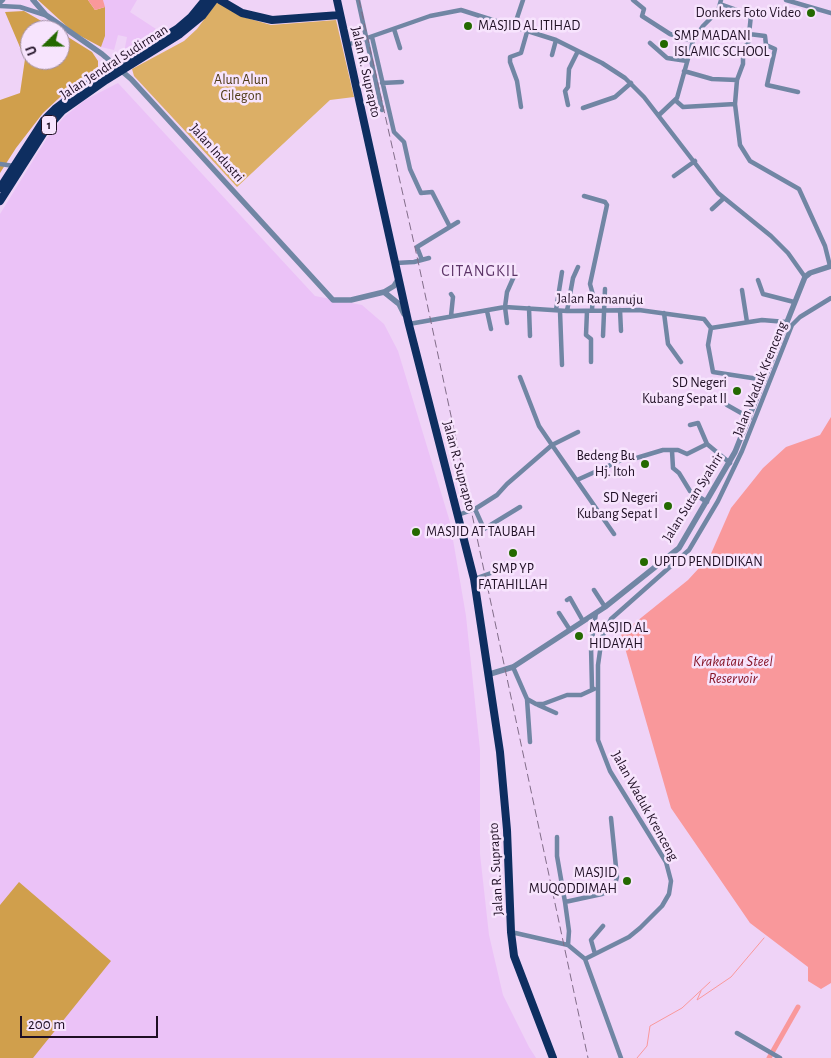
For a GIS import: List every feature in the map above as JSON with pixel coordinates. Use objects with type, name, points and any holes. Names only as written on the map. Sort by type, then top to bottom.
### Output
[{"type":"highway","name":"Jalan Jendral Sudirman","points":[[0,188],[44,120],[55,109],[177,28],[191,17],[205,0]]},
{"type":"highway","name":"Jalan Jendral Sudirman","points":[[0,201],[53,120],[119,68],[195,23],[214,0]]},
{"type":"highway","points":[[220,0],[242,13],[272,20],[340,15]]},
{"type":"highway","name":"Jalan R. Suprapto","points":[[337,0],[408,322],[474,579],[490,674],[507,830],[511,932],[514,956],[553,1058]]},
{"type":"street","name":"Jalan Industri","points":[[33,0],[46,16],[119,68],[333,300],[352,300],[384,292],[394,286],[399,278]]},
{"type":"street","points":[[358,0],[365,40],[382,110]]},
{"type":"street","points":[[514,27],[523,0]]},
{"type":"street","points":[[633,0],[644,9],[642,16],[670,34],[693,41]]},
{"type":"street","points":[[786,0],[831,13]]},
{"type":"street","points":[[346,44],[365,40],[430,16],[456,10],[556,40],[602,63],[631,83],[659,115],[724,198],[771,236],[788,253],[805,277],[810,272],[831,266],[827,252],[799,189],[750,161],[740,145],[735,104],[737,80],[742,68],[743,47],[748,44],[750,13],[720,2],[718,11],[703,26],[693,41],[679,94],[659,115]]},
{"type":"street","points":[[0,6],[20,6],[46,16]]},
{"type":"street","points":[[394,29],[400,48]]},
{"type":"street","points":[[522,107],[510,57],[520,53],[528,32]]},
{"type":"street","points":[[748,34],[765,36],[766,45],[775,49],[767,86],[798,92]]},
{"type":"street","points":[[372,37],[394,132],[404,142],[410,169],[418,187],[422,193],[432,192],[450,227]]},
{"type":"street","points":[[552,55],[556,40]]},
{"type":"street","points":[[650,43],[667,58],[687,61]]},
{"type":"street","points":[[568,105],[565,91],[568,87],[569,69],[578,52]]},
{"type":"street","points":[[684,71],[712,79],[737,80]]},
{"type":"street","points":[[382,83],[402,82]]},
{"type":"street","points":[[583,108],[615,97],[631,83]]},
{"type":"street","points":[[675,100],[683,107],[735,104]]},
{"type":"street","points":[[674,176],[695,161]]},
{"type":"street","points":[[0,164],[14,166]]},
{"type":"street","points":[[584,196],[605,202],[607,205],[590,284],[593,295],[586,335],[590,339],[591,362]]},
{"type":"street","points":[[712,209],[724,198]]},
{"type":"street","points":[[422,260],[418,247],[458,222]]},
{"type":"street","points":[[396,263],[429,258]]},
{"type":"street","points":[[567,311],[573,278],[578,267]]},
{"type":"street","points":[[562,272],[558,311],[562,364]]},
{"type":"street","points":[[507,323],[505,307],[507,292],[516,274]]},
{"type":"street","name":"Jalan Sutan Syahrir","points":[[490,674],[513,667],[606,608],[679,548],[730,463],[766,380],[786,322],[805,277]]},
{"type":"street","points":[[758,280],[763,294],[794,302]]},
{"type":"street","points":[[603,336],[605,289]]},
{"type":"street","points":[[742,290],[747,322]]},
{"type":"street","points":[[384,292],[399,304],[408,322]]},
{"type":"street","points":[[451,294],[453,297],[451,316]]},
{"type":"street","name":"Jalan Waduk Krenceng","points":[[585,959],[629,937],[653,917],[669,894],[671,881],[666,862],[610,771],[598,740],[598,690],[602,637],[607,624],[689,550],[718,501],[742,451],[792,325],[800,317],[831,298]]},
{"type":"street","name":"Jalan Ramanuju","points":[[408,322],[505,307],[558,311],[620,310],[664,313],[704,319],[711,328]]},
{"type":"street","points":[[529,308],[530,336]]},
{"type":"street","points":[[620,310],[621,331]]},
{"type":"street","points":[[487,311],[491,329]]},
{"type":"street","points":[[664,313],[668,344],[681,362]]},
{"type":"street","points":[[766,380],[713,372],[708,345],[711,328],[762,320],[786,322]]},
{"type":"street","points":[[520,377],[539,426],[614,534]]},
{"type":"street","points":[[723,400],[727,406],[750,418]]},
{"type":"street","points":[[690,425],[698,423],[707,444],[730,463]]},
{"type":"street","points":[[458,515],[475,509],[497,495],[552,445],[578,432]]},
{"type":"street","points":[[576,480],[626,458],[633,459],[663,450],[689,453],[707,444]]},
{"type":"street","points":[[672,451],[673,468],[679,473],[690,491],[707,502]]},
{"type":"street","points":[[475,509],[484,529],[520,507]]},
{"type":"street","points":[[474,579],[491,573],[504,564]]},
{"type":"street","points":[[594,590],[606,608]]},
{"type":"street","points":[[567,600],[570,598],[584,621]]},
{"type":"street","points":[[559,613],[570,630]]},
{"type":"street","points":[[592,689],[591,646],[596,613]]},
{"type":"street","points":[[513,667],[527,700],[530,742]]},
{"type":"street","points":[[536,704],[546,704],[566,695],[581,695],[592,689],[598,690]]},
{"type":"street","points":[[527,700],[556,714]]},
{"type":"street","points":[[566,902],[602,894],[614,888],[618,876],[611,818]]},
{"type":"street","points":[[557,836],[557,856],[566,902],[569,931],[568,945]]},
{"type":"street","points":[[595,954],[591,940],[603,926]]},
{"type":"street","points":[[511,932],[568,945],[585,959],[621,1058]]},
{"type":"street","points":[[737,1033],[780,1058]]},
{"type":"shaded area","points":[[38,0],[88,0],[95,10],[105,7],[105,36],[101,47],[73,32],[70,29],[70,20],[60,20]]},
{"type":"shaded area","points":[[103,0],[137,0],[130,12],[156,29],[157,35],[131,51],[124,52],[127,37],[118,35],[114,50],[101,47],[105,36],[105,7]]},
{"type":"shaded area","points":[[24,11],[40,20],[20,20],[20,47],[5,12]]},
{"type":"shaded area","points":[[70,38],[92,52],[98,61],[98,70],[72,86],[43,113],[16,148],[0,173],[0,100],[20,93],[23,70],[70,70]]},
{"type":"shaded area","points":[[118,83],[315,296],[362,305],[384,324],[398,351],[450,522],[466,616],[480,750],[480,854],[489,935],[503,995],[536,1058],[0,1058],[0,214],[47,138],[64,117],[85,100]]},
{"type":"shaded area","points":[[19,882],[111,961],[33,1058],[0,1058],[0,905]]},
{"type":"green space","name":"Alun Alun Cilegon","points":[[217,2],[240,16],[271,25],[336,20],[354,97],[330,100],[237,187],[134,76],[132,69],[184,41],[197,29]]},
{"type":"water","points":[[88,0],[103,0],[105,7],[95,10]]},
{"type":"water","name":"Krakatau Steel Reservoir","points":[[831,417],[831,983],[821,989],[808,981],[808,967],[750,923],[671,808],[621,634],[688,580],[710,556],[731,508],[763,468],[786,447],[820,435]]},
{"type":"waterway","points":[[701,991],[697,1000],[731,977],[764,938]]},
{"type":"waterway","points":[[637,1058],[647,1046],[650,1026],[682,1008],[710,982]]},
{"type":"waterway","points":[[769,1058],[798,1007]]},
{"type":"railway","points":[[359,0],[418,261],[588,1058]]},
{"type":"place","name":"Donkers Foto Video","points":[[811,13]]},
{"type":"place","name":"MASJID AL ITIHAD","points":[[468,26]]},
{"type":"place","name":"SMP MADANI ISLAMIC SCHOOL","points":[[664,44]]},
{"type":"place","name":"SD Negeri Kubang Sepat II","points":[[737,391]]},
{"type":"place","name":"Bedeng Bu Hj. Itoh","points":[[645,464]]},
{"type":"place","name":"SD Negeri Kubang Sepat I","points":[[668,506]]},
{"type":"place","name":"MASJID AT TAUBAH","points":[[416,532]]},
{"type":"place","name":"SMP YP FATAHILLAH","points":[[513,553]]},
{"type":"place","name":"UPTD PENDIDIKAN","points":[[644,562]]},
{"type":"place","name":"MASJID AL HIDAYAH","points":[[579,636]]},
{"type":"place","name":"MASJID MUQODDIMAH","points":[[627,881]]},
{"type":"district","name":"CITANGKIL","points":[[480,271]]}]
